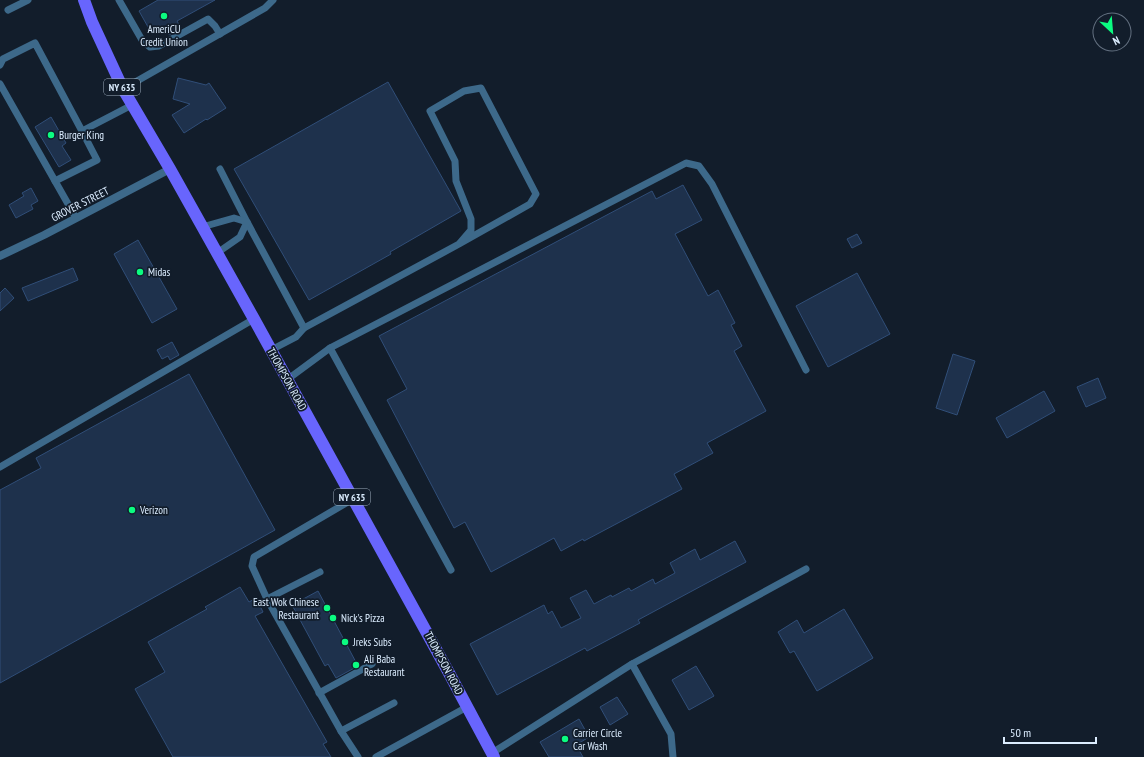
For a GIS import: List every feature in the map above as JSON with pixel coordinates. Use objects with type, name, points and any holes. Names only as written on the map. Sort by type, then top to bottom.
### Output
[{"type":"main road","name":"THOMPSON ROAD","points":[[84,0],[92,22],[123,89],[170,169],[288,379],[493,755]]},
{"type":"street","name":"GROVER STREET","points":[[0,256],[170,169]]},
{"type":"lane","points":[[8,10],[28,0]]},
{"type":"lane","points":[[119,0],[142,40],[150,47],[159,46],[208,19],[220,34]]},
{"type":"lane","points":[[123,89],[265,8],[273,0]]},
{"type":"lane","points":[[0,65],[3,59],[35,43],[97,160],[55,182]]},
{"type":"lane","points":[[0,84],[76,218]]},
{"type":"lane","points":[[271,350],[296,337],[304,328],[459,244],[530,204],[536,194],[480,88],[464,91],[430,111],[455,161],[456,181],[471,219],[471,230],[459,244]]},
{"type":"lane","points":[[82,131],[132,105]]},
{"type":"lane","points":[[288,379],[330,348],[686,163],[699,166],[712,184],[806,370]]},
{"type":"lane","points":[[220,169],[304,328]]},
{"type":"lane","points":[[202,227],[234,218],[247,222]]},
{"type":"lane","points":[[217,253],[240,237],[247,222]]},
{"type":"lane","points":[[0,467],[254,319]]},
{"type":"lane","points":[[330,348],[451,570]]},
{"type":"lane","points":[[353,499],[254,557],[252,566],[267,599],[341,731],[358,757]]},
{"type":"lane","points":[[493,755],[632,664],[806,569]]},
{"type":"lane","points":[[267,599],[320,572]]},
{"type":"lane","points":[[319,692],[372,664]]},
{"type":"lane","points":[[632,664],[671,734],[673,757]]},
{"type":"lane","points":[[341,731],[394,703]]},
{"type":"lane","points":[[376,757],[467,707]]},
{"type":"building","name":"AmeriCU Credit Union","points":[[158,0],[215,0],[177,21],[181,28],[169,35],[165,27],[152,34],[139,11]]},
{"type":"building","points":[[178,78],[206,85],[209,83],[226,108],[184,133],[172,115],[190,104],[173,99]]},
{"type":"building","points":[[388,82],[461,211],[390,252],[391,254],[309,300],[234,169]]},
{"type":"building","name":"Burger King","points":[[51,117],[66,143],[62,146],[71,160],[59,167],[35,127]]},
{"type":"building","points":[[683,185],[702,220],[675,234],[708,296],[718,290],[735,323],[731,325],[742,346],[734,351],[766,411],[707,443],[713,453],[674,474],[682,489],[584,541],[583,539],[561,551],[554,538],[491,572],[465,522],[454,528],[387,400],[407,389],[379,336],[652,191],[656,199]]},
{"type":"building","points":[[31,188],[38,201],[31,205],[33,209],[16,218],[9,205],[24,196],[22,193]]},
{"type":"building","points":[[857,234],[862,243],[852,248],[847,239]]},
{"type":"building","name":"Midas","points":[[138,240],[177,309],[152,323],[114,254]]},
{"type":"building","points":[[73,268],[78,280],[28,301],[22,288]]},
{"type":"building","points":[[857,273],[890,334],[828,367],[796,306]]},
{"type":"building","points":[[5,288],[14,298],[0,311],[0,293]]},
{"type":"building","points":[[172,342],[179,355],[170,360],[168,356],[162,359],[157,350]]},
{"type":"building","points":[[953,354],[975,361],[957,415],[936,408]]},
{"type":"building","name":"Verizon","points":[[189,374],[275,530],[0,683],[0,490],[41,468],[36,458]]},
{"type":"building","points":[[1098,378],[1106,398],[1086,407],[1077,387]]},
{"type":"building","points":[[1044,391],[1055,411],[1007,438],[996,418]]},
{"type":"building","points":[[735,541],[746,562],[638,620],[640,623],[587,651],[585,648],[497,695],[470,644],[544,605],[548,614],[552,611],[561,628],[581,618],[570,598],[586,590],[594,604],[629,588],[631,591],[653,579],[655,584],[675,573],[670,563],[695,549],[700,560]]},
{"type":"building","points":[[240,587],[249,602],[256,598],[263,612],[255,616],[327,742],[323,744],[331,757],[173,757],[135,689],[165,672],[148,642],[207,609],[205,607]]},
{"type":"building","points":[[318,591],[358,666],[336,678],[328,664],[325,666],[292,605]]},
{"type":"building","points":[[844,609],[873,658],[817,691],[794,651],[790,653],[778,632],[797,620],[804,633]]},
{"type":"building","points":[[696,666],[714,696],[689,710],[672,680]]},
{"type":"building","points":[[617,697],[628,714],[610,725],[600,707]]},
{"type":"building","name":"Carrier Circle Car Wash","points":[[579,719],[589,737],[576,745],[583,757],[549,757],[540,742]]},
{"type":"place","name":"AmeriCU Credit Union","points":[[164,16]]},
{"type":"place","name":"Burger King","points":[[51,135]]},
{"type":"place","name":"Midas","points":[[140,272]]},
{"type":"place","name":"Verizon","points":[[132,510]]},
{"type":"place","name":"East Wok Chinese Restaurant","points":[[327,608]]},
{"type":"place","name":"Nick's Pizza","points":[[333,618]]},
{"type":"place","name":"Jreks Subs","points":[[345,642]]},
{"type":"place","name":"Ali Baba Restaurant","points":[[356,665]]},
{"type":"place","name":"Carrier Circle Car Wash","points":[[565,739]]}]
